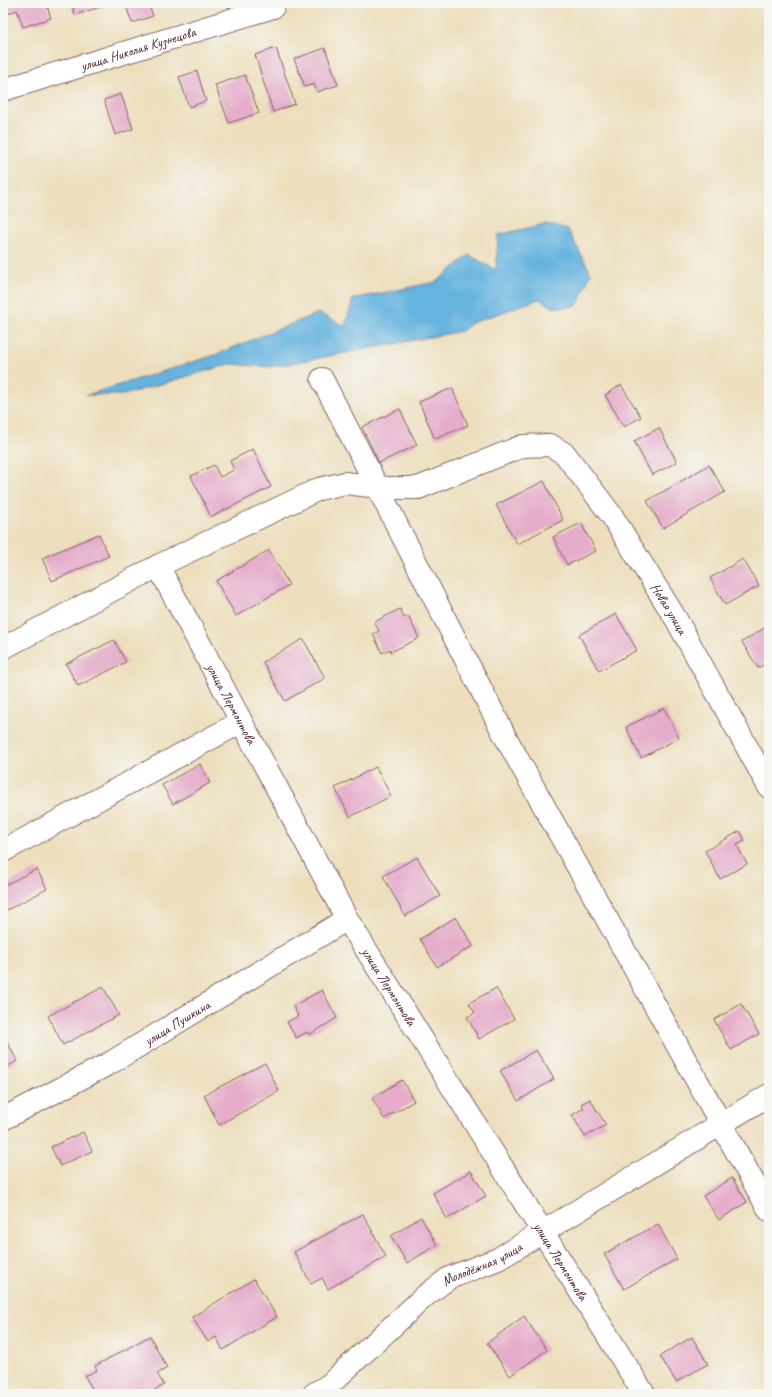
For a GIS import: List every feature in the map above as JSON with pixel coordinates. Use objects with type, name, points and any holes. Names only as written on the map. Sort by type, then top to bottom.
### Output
[{"type":"street","name":"улица Николая Кузнецова","points":[[3,90],[273,7]]},
{"type":"street","points":[[322,379],[376,487],[506,738],[769,1210]]},
{"type":"street","name":"Новая улица","points":[[376,487],[418,488],[523,446],[550,445],[565,454],[612,516],[676,619],[769,787]]},
{"type":"street","points":[[3,648],[158,566],[319,489],[345,483],[376,487]]},
{"type":"street","name":"улица Лермонтова","points":[[158,566],[347,919],[544,1231],[644,1394]]},
{"type":"street","points":[[3,850],[241,722]]},
{"type":"street","name":"улица Пушкина","points":[[3,1119],[112,1062],[347,919]]},
{"type":"street","name":"Молодёжная улица","points":[[314,1394],[329,1385],[425,1296],[449,1278],[498,1259],[769,1095]]},
{"type":"water","points":[[545,224],[568,230],[591,273],[577,306],[554,308],[539,299],[472,323],[462,331],[271,367],[230,364],[123,395],[87,395],[215,355],[318,313],[345,326],[353,299],[436,282],[469,255],[496,270],[498,235]]},
{"type":"building","points":[[3,3],[46,3],[51,18],[23,27],[17,10],[5,15]]},
{"type":"building","points":[[71,3],[112,3],[75,15]]},
{"type":"building","points":[[125,3],[148,3],[153,16],[132,23]]},
{"type":"building","points":[[276,48],[295,104],[273,112],[255,55]]},
{"type":"building","points":[[325,48],[338,85],[317,92],[314,84],[305,87],[294,59]]},
{"type":"building","points":[[197,71],[206,101],[189,107],[179,77]]},
{"type":"building","points":[[245,75],[259,113],[229,123],[215,85]]},
{"type":"building","points":[[121,94],[133,129],[115,135],[104,100]]},
{"type":"building","points":[[621,385],[641,417],[624,427],[605,395]]},
{"type":"building","points":[[452,388],[468,425],[435,439],[419,402]]},
{"type":"building","points":[[400,409],[417,445],[379,463],[362,427]]},
{"type":"building","points":[[659,428],[677,462],[652,475],[634,441]]},
{"type":"building","points":[[253,449],[271,487],[211,517],[191,476],[214,465],[220,477],[234,470],[230,461]]},
{"type":"building","points":[[709,465],[725,492],[663,528],[647,501]]},
{"type":"building","points":[[544,481],[563,520],[517,544],[496,505]]},
{"type":"building","points":[[581,523],[596,551],[567,565],[553,537]]},
{"type":"building","points":[[99,534],[109,556],[52,581],[42,558]]},
{"type":"building","points":[[269,550],[289,585],[236,616],[216,581]]},
{"type":"building","points":[[743,559],[759,586],[725,605],[710,578]]},
{"type":"building","points":[[400,609],[404,618],[408,616],[419,638],[391,652],[390,649],[382,653],[373,634],[379,631],[374,622]]},
{"type":"building","points":[[616,614],[637,650],[599,671],[579,635]]},
{"type":"building","points":[[769,625],[769,662],[758,668],[742,642]]},
{"type":"building","points":[[303,639],[325,678],[285,701],[263,662]]},
{"type":"building","points":[[114,640],[126,662],[78,686],[66,664]]},
{"type":"building","points":[[664,708],[679,738],[641,758],[626,727]]},
{"type":"building","points":[[200,764],[210,783],[173,804],[162,785]]},
{"type":"building","points":[[376,767],[391,796],[350,817],[335,788]]},
{"type":"building","points":[[740,831],[745,841],[737,845],[747,864],[720,879],[705,851]]},
{"type":"building","points":[[417,857],[440,896],[405,916],[383,876]]},
{"type":"building","points":[[37,869],[47,889],[3,912],[3,886]]},
{"type":"building","points":[[456,917],[473,946],[437,967],[420,939]]},
{"type":"building","points":[[103,987],[119,1015],[63,1045],[48,1016]]},
{"type":"building","points":[[496,988],[514,1019],[479,1039],[467,1017],[475,1013],[469,1003]]},
{"type":"building","points":[[322,990],[337,1018],[309,1035],[307,1032],[296,1038],[287,1022],[298,1016],[293,1006]]},
{"type":"building","points":[[741,1004],[759,1034],[731,1050],[714,1020]]},
{"type":"building","points":[[6,1039],[17,1061],[3,1069],[3,1041]]},
{"type":"building","points":[[536,1050],[554,1079],[518,1101],[500,1071]]},
{"type":"building","points":[[265,1063],[279,1091],[219,1125],[204,1095]]},
{"type":"building","points":[[402,1080],[414,1101],[384,1119],[372,1098]]},
{"type":"building","points":[[590,1099],[606,1125],[585,1137],[572,1115],[584,1108],[581,1104]]},
{"type":"building","points":[[83,1132],[92,1151],[60,1166],[51,1147]]},
{"type":"building","points":[[471,1171],[486,1196],[447,1219],[433,1193]]},
{"type":"building","points":[[732,1178],[747,1202],[719,1220],[703,1196]]},
{"type":"building","points":[[363,1214],[386,1257],[328,1289],[322,1278],[311,1284],[294,1252]]},
{"type":"building","points":[[421,1217],[437,1245],[407,1263],[391,1236]]},
{"type":"building","points":[[658,1224],[677,1259],[624,1289],[604,1254]]},
{"type":"building","points":[[254,1279],[277,1317],[223,1350],[216,1337],[208,1342],[192,1317]]},
{"type":"building","points":[[524,1316],[547,1350],[510,1376],[487,1343]]},
{"type":"building","points":[[150,1336],[167,1368],[157,1374],[164,1385],[148,1394],[95,1394],[85,1376],[97,1370],[95,1366]]},
{"type":"building","points":[[692,1337],[708,1364],[676,1382],[660,1356]]}]
